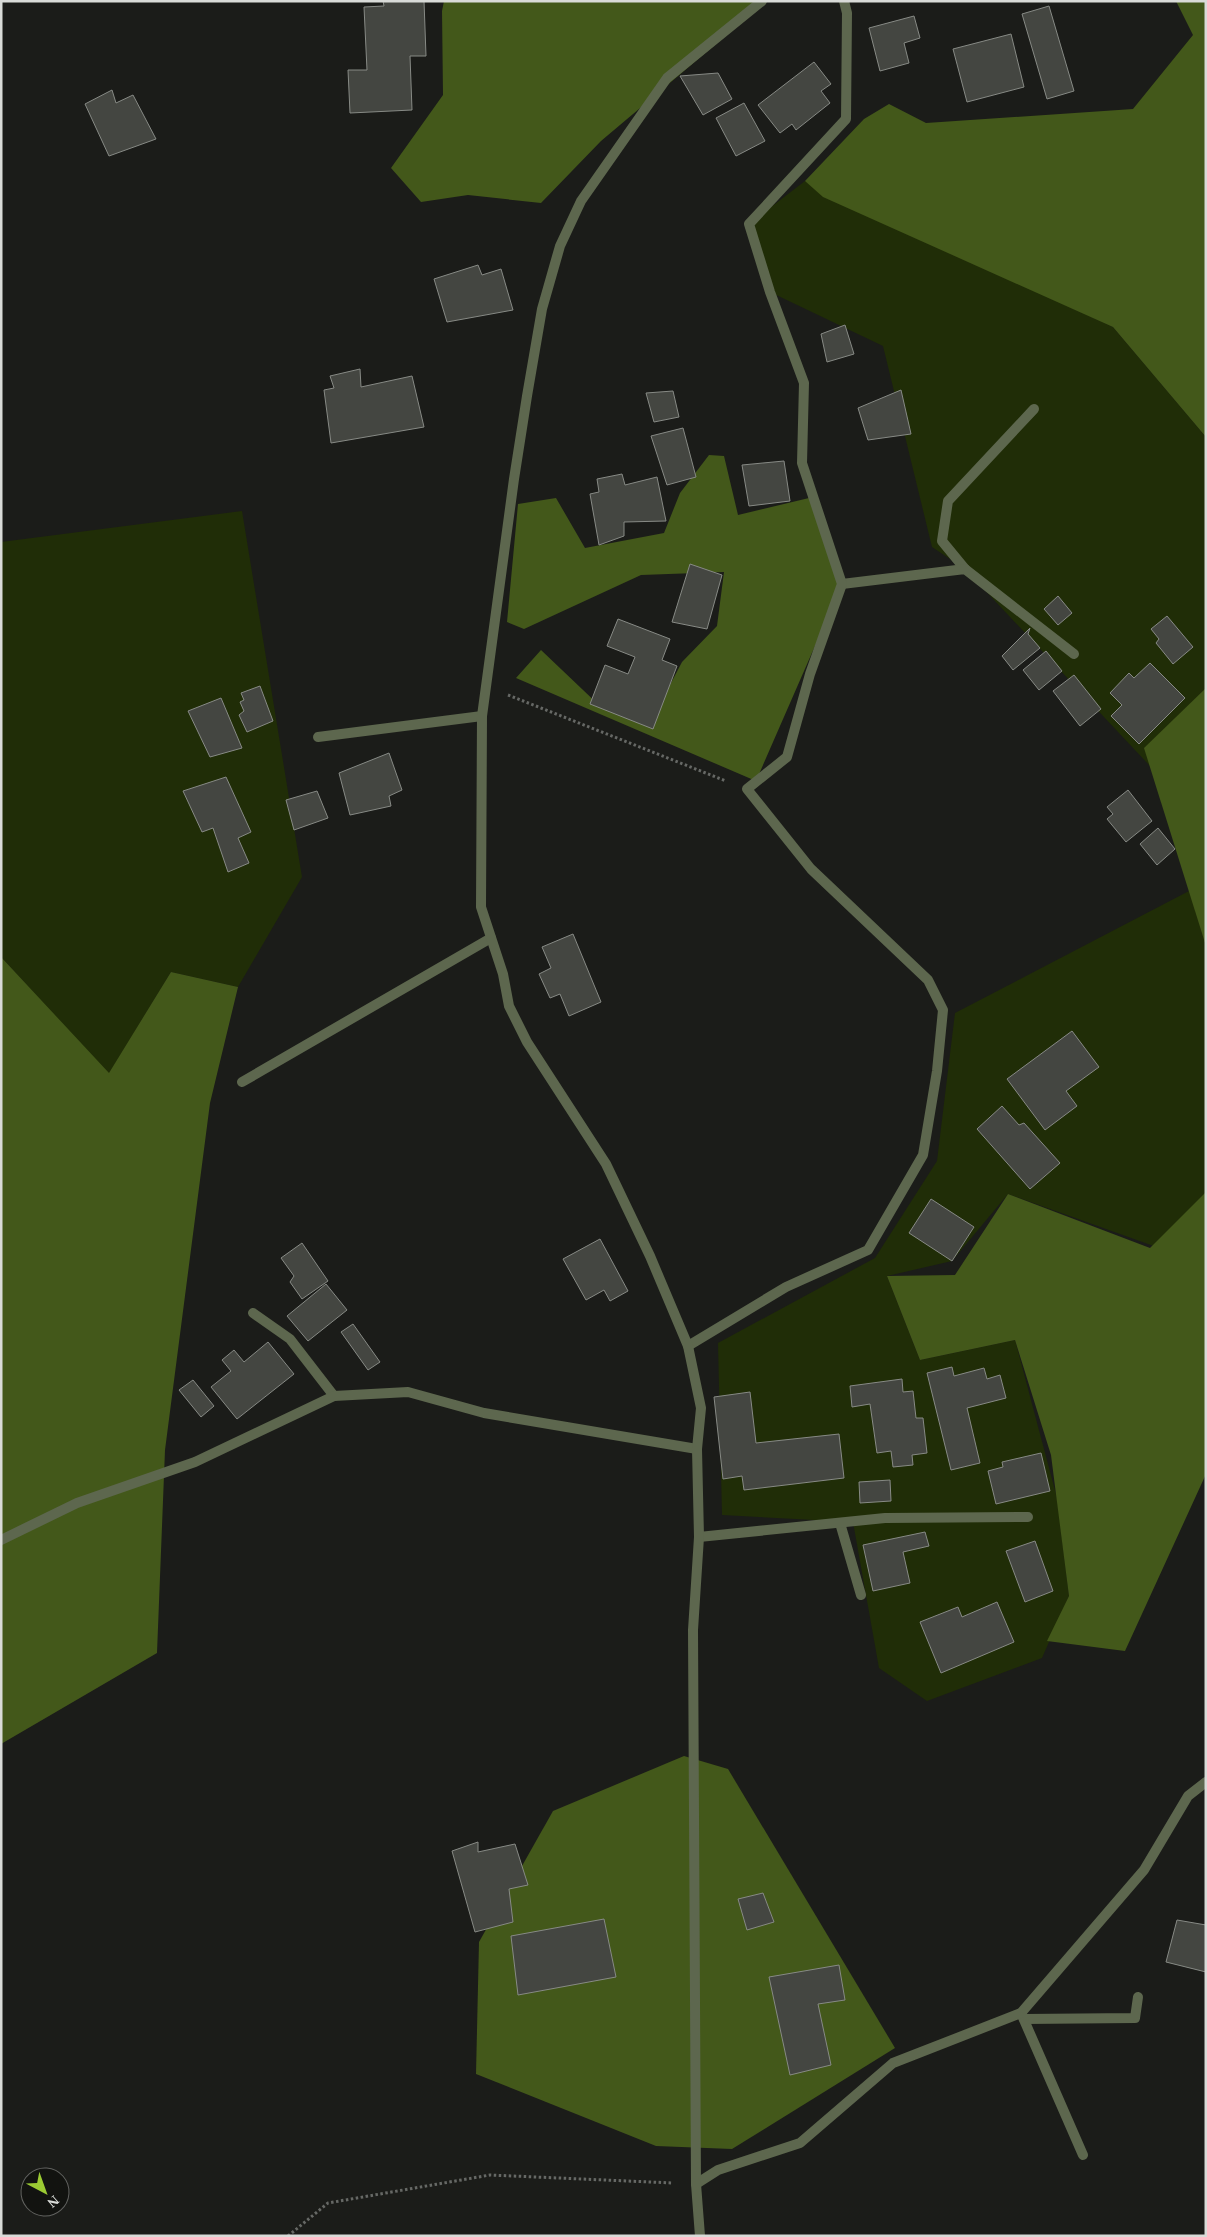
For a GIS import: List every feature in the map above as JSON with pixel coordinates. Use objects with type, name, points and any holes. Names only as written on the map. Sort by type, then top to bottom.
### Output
[{"type":"street","points":[[700,2236],[696,2184],[693,1630],[699,1537],[697,1449],[701,1408],[688,1346],[650,1256],[606,1164],[527,1042],[509,1006],[504,974],[482,907],[482,716],[514,479],[542,309],[560,246],[582,201],[667,78],[762,1]]},
{"type":"street","points":[[688,1346],[786,1287],[868,1250],[923,1155],[937,1071],[943,1010],[928,980],[811,869],[747,789],[787,757],[810,674],[842,584],[802,463],[804,383],[770,292],[749,224],[846,119],[847,13],[844,1]]},
{"type":"street","points":[[1034,409],[948,501],[942,541],[965,569],[1074,654]]},
{"type":"street","points":[[842,584],[965,569]]},
{"type":"street","points":[[318,737],[482,716]]},
{"type":"street","points":[[242,1082],[492,938]]},
{"type":"street","points":[[253,1314],[290,1340],[334,1396]]},
{"type":"street","points":[[1,1540],[77,1503],[195,1462],[334,1396],[408,1392],[484,1413],[697,1449]]},
{"type":"street","points":[[699,1537],[885,1518],[1028,1517]]},
{"type":"street","points":[[840,1523],[861,1595]]},
{"type":"street","points":[[1023,2016],[1144,1870],[1188,1796],[1206,1782]]},
{"type":"street","points":[[696,2184],[718,2170],[800,2144],[893,2063],[1023,2016],[1135,2018],[1138,1997]]},
{"type":"street","points":[[1023,2016],[1084,2155]]},
{"type":"path","points":[[486,686],[747,789]]},
{"type":"path","points":[[288,2236],[328,2203],[490,2175],[696,2184]]},
{"type":"green space","points":[[444,1],[767,1],[601,141],[541,203],[468,195],[421,202],[391,168],[443,95],[442,11]]},
{"type":"green space","points":[[1176,1],[1206,1],[1206,437],[1113,327],[823,197],[805,181],[864,119],[889,104],[926,123],[1133,109],[1193,35]]},
{"type":"green space","points":[[805,181],[1113,327],[1206,437],[1206,697],[1150,766],[965,569],[932,547],[883,346],[770,292],[749,224]]},
{"type":"green space","points":[[709,455],[724,456],[738,515],[809,498],[842,584],[756,781],[516,678],[541,650],[603,709],[650,723],[682,662],[717,626],[724,572],[641,575],[524,629],[507,622],[518,504],[556,498],[585,548],[664,533],[680,493]]},
{"type":"green space","points":[[242,511],[302,877],[238,987],[171,972],[109,1074],[1,957],[1,542]]},
{"type":"green space","points":[[1206,688],[1206,946],[1144,748]]},
{"type":"green space","points":[[1189,891],[1206,935],[1206,1199],[1162,1249],[1008,1194],[952,1261],[887,1276],[920,1360],[1015,1340],[1057,1498],[1069,1596],[1042,1658],[927,1701],[879,1668],[853,1522],[722,1515],[718,1343],[875,1258],[937,1161],[955,1013]]},
{"type":"green space","points":[[1,957],[109,1073],[171,972],[238,987],[210,1103],[165,1450],[157,1653],[1,1744]]},
{"type":"green space","points":[[1206,1192],[1206,1474],[1125,1651],[1047,1641],[1069,1596],[1051,1455],[1015,1340],[920,1360],[887,1276],[955,1275],[1008,1194],[1150,1248]]},
{"type":"green space","points":[[684,1756],[728,1769],[895,2048],[732,2149],[656,2146],[476,2074],[479,1942],[553,1811]]},
{"type":"building","points":[[383,1],[424,1],[426,56],[410,56],[412,110],[350,113],[348,70],[367,70],[364,7],[384,6]]},
{"type":"building","points":[[1049,6],[1074,91],[1047,99],[1022,14]]},
{"type":"building","points":[[914,16],[920,38],[904,43],[909,63],[880,71],[869,28]]},
{"type":"building","points":[[1011,34],[1024,87],[967,102],[953,49]]},
{"type":"building","points":[[814,62],[831,84],[821,91],[830,103],[796,130],[792,124],[780,133],[758,105]]},
{"type":"building","points":[[718,73],[732,99],[703,115],[680,76]]},
{"type":"building","points":[[112,90],[116,103],[133,95],[156,139],[109,156],[85,104]]},
{"type":"building","points":[[744,103],[765,141],[736,156],[716,118]]},
{"type":"building","points":[[478,265],[482,275],[501,269],[513,310],[447,322],[434,279]]},
{"type":"building","points":[[845,325],[854,354],[827,362],[821,334]]},
{"type":"building","points":[[360,369],[361,387],[412,376],[424,427],[331,443],[324,390],[334,388],[330,376]]},
{"type":"building","points":[[901,390],[911,434],[868,440],[858,408]]},
{"type":"building","points":[[673,391],[679,417],[654,422],[646,393]]},
{"type":"building","points":[[683,428],[696,477],[667,485],[651,436]]},
{"type":"building","points":[[784,461],[790,501],[749,506],[742,465]]},
{"type":"building","points":[[622,474],[625,485],[657,477],[666,521],[624,522],[624,536],[599,545],[590,494],[599,492],[597,479]]},
{"type":"building","points":[[690,564],[722,575],[707,629],[672,622]]},
{"type":"building","points":[[1058,596],[1072,613],[1058,625],[1044,609]]},
{"type":"building","points":[[1167,616],[1193,647],[1173,664],[1156,643],[1159,639],[1151,629]]},
{"type":"building","points":[[618,619],[670,639],[662,660],[677,666],[653,729],[590,704],[605,665],[628,674],[635,657],[607,646]]},
{"type":"building","points":[[1030,628],[1028,634],[1040,648],[1013,670],[1002,656]]},
{"type":"building","points":[[1046,651],[1062,671],[1039,690],[1023,670]]},
{"type":"building","points":[[1150,663],[1185,698],[1139,744],[1111,716],[1122,705],[1110,693],[1129,673],[1134,678]]},
{"type":"building","points":[[1074,675],[1101,709],[1080,726],[1053,691]]},
{"type":"building","points":[[260,686],[273,721],[247,732],[239,715],[244,711],[240,702],[244,700],[241,693]]},
{"type":"building","points":[[221,698],[242,748],[210,757],[188,711]]},
{"type":"building","points":[[389,753],[402,790],[389,796],[391,806],[350,815],[339,773]]},
{"type":"building","points":[[226,777],[251,832],[238,838],[249,863],[228,872],[213,828],[202,832],[183,791]]},
{"type":"building","points":[[1128,790],[1152,821],[1126,842],[1107,819],[1113,814],[1107,807]]},
{"type":"building","points":[[317,791],[328,818],[294,830],[286,800]]},
{"type":"building","points":[[1158,828],[1175,849],[1157,865],[1140,844]]},
{"type":"building","points":[[573,934],[601,1002],[569,1016],[560,994],[550,998],[539,974],[551,968],[542,947]]},
{"type":"building","points":[[1072,1031],[1099,1067],[1066,1091],[1077,1106],[1045,1130],[1007,1079]]},
{"type":"building","points":[[1002,1106],[1019,1125],[1024,1123],[1060,1163],[1030,1189],[977,1129]]},
{"type":"building","points":[[931,1199],[974,1227],[952,1261],[909,1233]]},
{"type":"building","points":[[600,1239],[628,1291],[610,1301],[604,1290],[586,1300],[563,1259]]},
{"type":"building","points":[[302,1243],[328,1281],[302,1299],[290,1282],[294,1276],[281,1258]]},
{"type":"building","points":[[326,1284],[347,1310],[308,1341],[287,1316]]},
{"type":"building","points":[[353,1324],[380,1362],[368,1370],[341,1332]]},
{"type":"building","points":[[268,1342],[294,1374],[237,1419],[211,1387],[231,1371],[222,1360],[234,1350],[244,1362]]},
{"type":"building","points":[[952,1367],[954,1376],[984,1368],[987,1379],[1000,1375],[1006,1398],[967,1408],[980,1463],[951,1470],[927,1373]]},
{"type":"building","points":[[902,1379],[903,1392],[913,1391],[916,1418],[923,1418],[927,1453],[912,1455],[913,1465],[893,1467],[891,1451],[877,1453],[870,1404],[852,1407],[850,1386]]},
{"type":"building","points":[[193,1380],[214,1406],[201,1417],[179,1390]]},
{"type":"building","points":[[750,1392],[756,1443],[839,1434],[844,1478],[744,1490],[742,1476],[723,1479],[714,1397]]},
{"type":"building","points":[[1041,1453],[1050,1491],[996,1504],[988,1471],[1003,1467],[1002,1462]]},
{"type":"building","points":[[890,1480],[891,1501],[860,1503],[859,1482]]},
{"type":"building","points":[[925,1532],[929,1546],[903,1552],[910,1583],[873,1591],[863,1545]]},
{"type":"building","points":[[1035,1541],[1053,1591],[1025,1602],[1006,1551]]},
{"type":"building","points":[[997,1602],[1014,1642],[941,1673],[920,1622],[958,1607],[962,1617]]},
{"type":"building","points":[[478,1842],[478,1852],[515,1844],[528,1885],[509,1889],[513,1922],[475,1932],[452,1851]]},
{"type":"building","points":[[763,1893],[774,1922],[747,1930],[738,1899]]},
{"type":"building","points":[[604,1919],[616,1977],[518,1995],[511,1936]]},
{"type":"building","points":[[1177,1920],[1206,1925],[1206,1972],[1166,1962]]},
{"type":"building","points":[[839,1965],[845,2000],[818,2004],[831,2065],[790,2075],[769,1977]]}]
